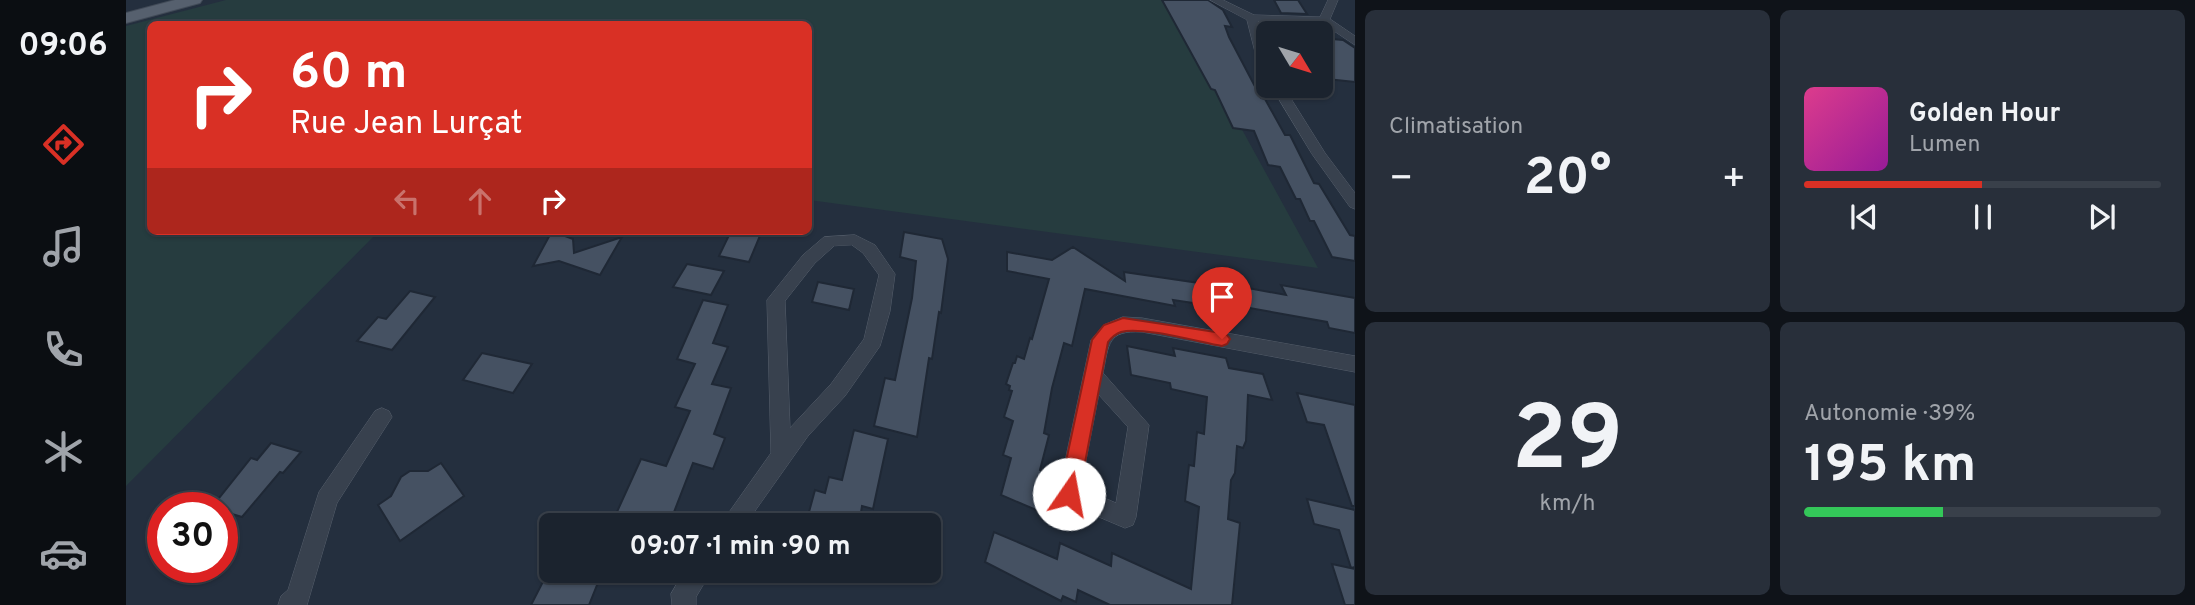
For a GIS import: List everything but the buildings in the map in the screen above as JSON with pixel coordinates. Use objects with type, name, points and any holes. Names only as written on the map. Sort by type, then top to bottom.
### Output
[{"type":"main road","points":[[126,11],[169,0]]},
{"type":"main road","points":[[126,18],[194,0]]},
{"type":"street","points":[[1215,0],[1252,18],[1324,20],[1342,30],[1355,42]]},
{"type":"street","points":[[1324,20],[1333,0]]},
{"type":"street","points":[[1252,18],[1256,33]]},
{"type":"street","points":[[1284,98],[1319,154],[1350,188],[1355,204]]},
{"type":"street","points":[[740,513],[782,456],[838,390],[873,341],[887,274],[869,249],[855,240],[830,241],[809,259],[776,300],[782,456]]},
{"type":"street","points":[[1093,375],[1139,425],[1125,517],[1069,494],[1100,340],[1110,330],[1123,324],[1142,325],[1355,363]]},
{"type":"street","points":[[299,603],[327,499],[382,417]]},
{"type":"street","points":[[684,605],[683,594],[691,583]]},
{"type":"green space","points":[[226,0],[1171,0],[1318,268],[812,200],[812,21],[147,21],[147,235],[375,235],[126,486],[126,26]]},
{"type":"route","points":[[1069,494],[1100,340],[1110,330],[1123,324],[1222,339]]}]
